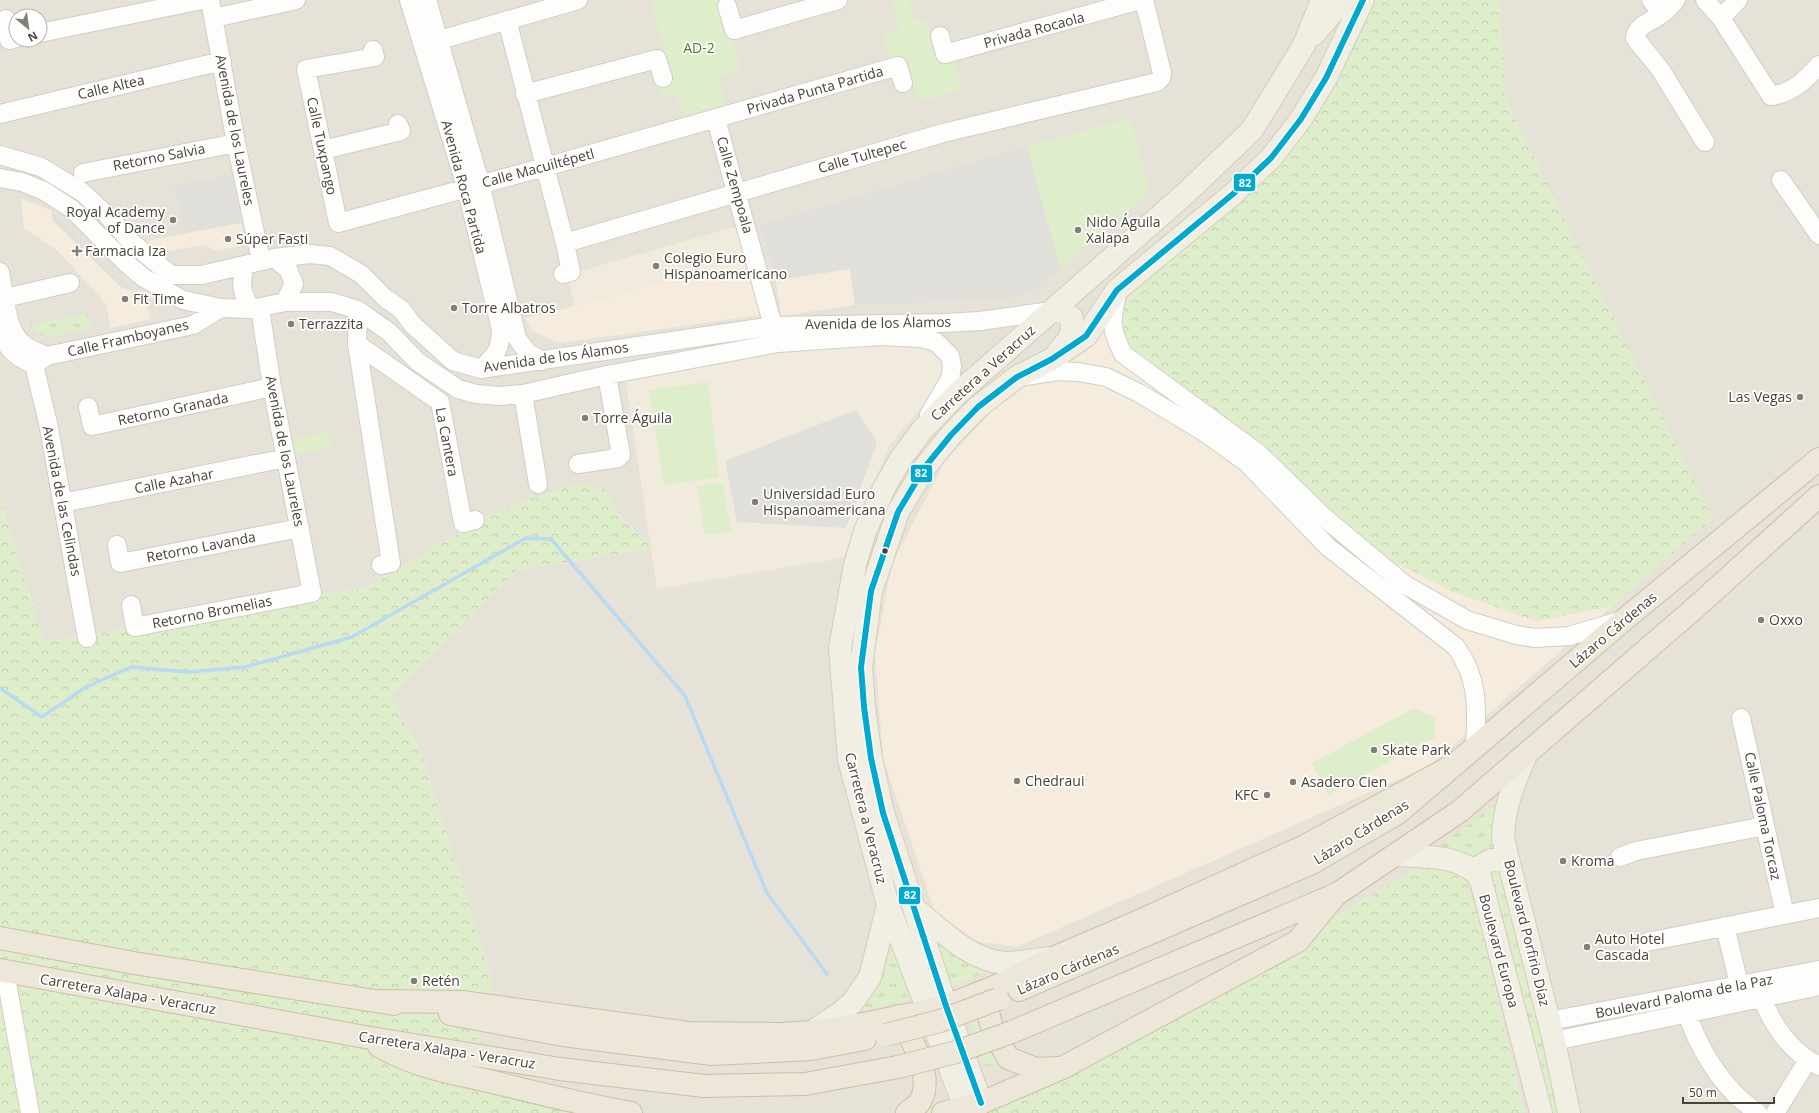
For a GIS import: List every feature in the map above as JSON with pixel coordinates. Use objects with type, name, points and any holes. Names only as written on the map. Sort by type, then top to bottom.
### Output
[{"type":"highway","name":"Lázaro Cárdenas","points":[[995,993],[1312,863],[1398,813],[1625,619],[1819,459]]},
{"type":"highway","points":[[943,1113],[973,1105],[1062,1068],[1298,941],[1337,894],[1460,811],[1696,607],[1819,496]]},
{"type":"highway","points":[[0,938],[134,963],[379,1001],[563,1036],[712,1054],[810,1049],[940,1022],[995,993],[1053,958],[1137,922],[1305,846],[1454,765]]},
{"type":"highway","name":"Carretera Xalapa - Veracruz","points":[[2,970],[365,1037],[560,1069],[704,1086],[805,1084],[898,1066],[956,1052],[1012,1032],[1337,894]]},
{"type":"highway","points":[[379,1001],[462,1002],[689,1033],[781,1034],[812,1032],[852,1026],[936,1008],[995,993]]},
{"type":"highway","points":[[995,993],[986,1005],[993,1031],[1008,1058],[1036,1070],[1062,1068]]},
{"type":"highway","points":[[898,1016],[919,1054],[925,1084],[919,1103],[906,1113]]},
{"type":"highway","points":[[365,1037],[396,1056],[427,1067],[576,1102],[631,1113]]},
{"type":"main road","name":"Carretera a Veracruz","points":[[973,1105],[936,1008],[888,905],[849,760],[840,648],[848,601],[865,532],[890,478],[922,430],[956,394],[1162,214],[1252,130],[1304,45],[1322,0]]},
{"type":"main road","points":[[1304,45],[1343,0]]},
{"type":"main road","points":[[1354,22],[1357,0]]},
{"type":"main road","name":"Carretera a Veracruz","points":[[936,1008],[914,908],[883,813],[871,758],[864,707],[861,667],[871,592],[898,512],[925,467],[951,435],[978,407],[1017,377],[1052,359],[1086,336],[1117,290],[1233,194],[1272,158],[1301,119],[1326,78],[1354,22],[1363,0]]},
{"type":"main road","points":[[1154,259],[1180,230],[1183,224],[1181,216],[1176,213],[1162,214]]},
{"type":"main road","points":[[1051,311],[1062,312],[1072,318],[1073,328],[1070,339],[1052,359]]},
{"type":"main road","points":[[890,478],[884,497],[884,506],[898,512]]},
{"type":"main road","name":"Boulevard Porfirio Díaz","points":[[1526,755],[1510,792],[1504,817],[1503,839],[1551,1031],[1569,1113]]},
{"type":"main road","points":[[1395,855],[1442,859],[1462,864],[1473,870],[1491,860],[1508,860]]},
{"type":"main road","name":"Boulevard Europa","points":[[1473,870],[1480,877],[1541,1113]]},
{"type":"main road","points":[[812,1032],[843,1011],[852,1002],[870,978],[888,905]]},
{"type":"main road","points":[[914,908],[949,937],[979,957],[1005,963],[1053,958]]},
{"type":"main road","points":[[1530,1068],[1558,1062]]},
{"type":"street","points":[[48,31],[202,0]]},
{"type":"street","name":"Avenida de los Laureles","points":[[210,0],[236,143],[260,261]]},
{"type":"street","points":[[214,18],[296,0]]},
{"type":"street","name":"Avenida Roca Partida","points":[[409,0],[473,185],[517,338],[527,352],[542,361]]},
{"type":"street","name":"Avenida Roca Partida","points":[[427,0],[440,40],[473,185],[501,330],[501,346],[496,354],[481,369]]},
{"type":"street","points":[[440,40],[578,0]]},
{"type":"street","points":[[727,6],[734,30],[838,0]]},
{"type":"street","name":"Privada Rocaola","points":[[940,36],[945,54],[1140,0]]},
{"type":"street","name":"Calle Tultepec","points":[[565,243],[943,133],[1157,82],[1161,78],[1162,73],[1144,0]]},
{"type":"street","points":[[1651,0],[1662,14]]},
{"type":"street","points":[[1676,0],[1662,14],[1642,26],[1636,32],[1635,38],[1660,69],[1705,142]]},
{"type":"street","points":[[1705,0],[1721,18],[1771,96],[1784,94],[1806,80],[1819,65]]},
{"type":"street","points":[[1721,18],[1738,0]]},
{"type":"street","points":[[6,19],[8,33]]},
{"type":"street","points":[[507,20],[525,94],[565,243],[571,272],[563,274]]},
{"type":"street","name":"Calle Tuxpango","points":[[338,223],[306,70],[375,57],[373,50]]},
{"type":"street","points":[[525,94],[657,59],[663,78]]},
{"type":"street","name":"Calle Altea","points":[[0,114],[222,61]]},
{"type":"street","name":"Privada Punta Partida","points":[[716,119],[898,66],[903,83]]},
{"type":"street","name":"Calle Macuiltépetl","points":[[338,223],[716,119]]},
{"type":"street","name":"Calle Zempoala","points":[[716,119],[778,343]]},
{"type":"street","points":[[323,150],[401,131],[398,124]]},
{"type":"street","name":"Retorno Salvia","points":[[83,172],[236,143]]},
{"type":"street","name":"Avenida de los Álamos","points":[[0,155],[41,167],[82,192],[107,215],[130,241],[171,275],[202,275],[260,261],[310,254],[330,256],[362,274],[385,298],[401,309],[413,325],[453,361],[481,369],[774,326],[806,332],[921,338],[936,342],[950,356],[952,366],[950,379],[932,409],[922,430]]},
{"type":"street","name":"Avenida de los Álamos","points":[[0,178],[22,182],[44,192],[72,209],[125,262],[144,278],[184,300],[221,308],[255,308],[285,302],[332,302],[358,310],[389,332],[418,362],[458,389],[476,394],[500,396],[523,394],[607,375],[778,343],[806,332],[962,322],[1051,311]]},
{"type":"street","points":[[1781,180],[1819,235]]},
{"type":"street","points":[[255,308],[243,295],[240,282],[260,261],[288,269],[294,284],[285,302]]},
{"type":"street","points":[[0,272],[10,323],[18,340],[41,361]]},
{"type":"street","points":[[5,298],[70,283]]},
{"type":"street","points":[[1117,290],[1112,315],[1112,328],[1123,354],[1258,453],[1325,518],[1404,584],[1468,620],[1516,635],[1535,638],[1569,636],[1625,619]]},
{"type":"street","name":"Calle Framboyanes","points":[[41,361],[193,325],[221,308]]},
{"type":"street","name":"Avenida de los Laureles","points":[[255,308],[312,593]]},
{"type":"street","points":[[358,310],[356,344],[391,564],[381,565]]},
{"type":"street","points":[[0,327],[4,342],[18,357],[41,361]]},
{"type":"street","name":"La Cantera","points":[[356,344],[440,402],[463,523],[475,520]]},
{"type":"street","name":"Avenida de las Celindas","points":[[41,361],[48,423],[86,638]]},
{"type":"street","points":[[500,396],[511,365]]},
{"type":"street","points":[[1017,377],[1058,372],[1078,372],[1106,377],[1139,393],[1204,432],[1247,463],[1328,547],[1456,647],[1467,661],[1473,683],[1477,706],[1475,746]]},
{"type":"street","points":[[578,464],[618,458],[621,455],[607,375]]},
{"type":"street","name":"Retorno Granada","points":[[88,407],[92,426],[272,388]]},
{"type":"street","points":[[523,394],[538,484]]},
{"type":"street","name":"Calle Azahar","points":[[62,503],[286,458]]},
{"type":"street","name":"Retorno Lavanda","points":[[117,545],[120,563],[300,528]]},
{"type":"street","name":"Retorno Bromelias","points":[[131,604],[135,627],[312,593]]},
{"type":"street","name":"Calle Paloma Torcaz","points":[[1741,718],[1785,915]]},
{"type":"street","points":[[1620,857],[1636,851],[1765,826]]},
{"type":"street","points":[[1647,942],[1819,908]]},
{"type":"street","points":[[1725,926],[1741,993]]},
{"type":"street","points":[[2,970],[30,1113]]},
{"type":"street","name":"Boulevard Paloma de la Paz","points":[[1551,1031],[1741,993],[1819,970]]},
{"type":"street","name":"Boulevard Paloma de la Paz","points":[[1741,993],[1762,998],[1819,986]]},
{"type":"street","points":[[1762,998],[1778,1031],[1790,1045],[1813,1063],[1775,1113]]},
{"type":"street","points":[[1684,1004],[1700,1045],[1719,1074],[1735,1094],[1758,1113]]},
{"type":"shaded area","points":[[0,0],[1819,0],[1819,1113],[1524,1113],[1474,899],[1442,862],[1416,869],[1215,987],[1017,1086],[922,1113],[639,1113],[467,1078],[493,984],[423,758],[390,696],[517,570],[652,547],[617,514],[605,489],[492,514],[367,587],[44,643],[0,498]]},
{"type":"shaded area","points":[[1027,146],[1060,269],[1034,290],[1008,299],[855,305],[850,269],[776,280],[760,225]]},
{"type":"shaded area","points":[[231,175],[241,223],[184,233],[174,185]]},
{"type":"shaded area","points":[[21,199],[51,210],[53,221],[121,287],[131,291],[133,300],[145,298],[151,319],[111,328],[106,304],[58,251],[24,228]]},
{"type":"shaded area","points":[[51,210],[110,271],[131,286],[131,291],[121,287],[53,220]]},
{"type":"shaded area","points":[[241,223],[246,245],[215,251],[206,245],[157,253],[141,242]]},
{"type":"shaded area","name":"Colegio Euro Hispanoamericano","points":[[737,226],[746,258],[575,306],[567,275]]},
{"type":"shaded area","points":[[746,258],[761,315],[561,343],[546,338],[532,330],[525,318],[575,306]]},
{"type":"shaded area","points":[[850,269],[855,305],[781,316],[776,280]]},
{"type":"shaded area","points":[[1124,304],[1131,349],[1390,560],[1535,621],[1612,606],[1429,766],[1017,947],[975,941],[934,910],[883,758],[875,653],[892,564],[945,461],[1002,401]]},
{"type":"shaded area","name":"Universidad Euro Hispanoamericana","points":[[912,343],[936,346],[943,355],[947,377],[889,446],[844,558],[657,589],[625,377],[795,349]]},
{"type":"shaded area","points":[[856,410],[877,442],[846,528],[737,522],[725,461]]},
{"type":"green space","name":"AD-2","points":[[651,0],[721,0],[741,69],[719,77],[726,104],[684,116],[676,93],[661,98],[657,85],[672,79]]},
{"type":"green space","points":[[891,0],[909,0],[916,21],[925,18],[939,64],[954,60],[962,89],[919,102],[904,55],[890,59],[883,34],[900,29]]},
{"type":"green space","points":[[1366,0],[1499,0],[1506,100],[1713,519],[1612,606],[1535,621],[1451,591],[1390,560],[1120,339],[1124,304],[1140,282],[1305,118]]},
{"type":"green space","name":"Nido Águila Xalapa","points":[[1130,118],[1150,191],[1060,269],[1027,146]]},
{"type":"green space","points":[[88,313],[91,328],[52,337],[39,334],[30,325]]},
{"type":"green space","points":[[708,382],[719,477],[664,485],[649,390]]},
{"type":"green space","points":[[328,432],[331,447],[295,455],[292,439]]},
{"type":"green space","points":[[578,482],[605,489],[617,514],[653,548],[517,570],[390,696],[423,758],[493,984],[467,1078],[639,1113],[0,1113],[0,498],[44,643],[367,587],[492,514]]},
{"type":"green space","points":[[723,482],[731,531],[705,535],[697,486]]},
{"type":"green space","name":"Skate Park","points":[[1414,708],[1435,718],[1435,737],[1328,795],[1312,763]]},
{"type":"green space","points":[[1504,798],[1499,847],[1490,847],[1481,850],[1474,860],[1457,850],[1438,847]]},
{"type":"green space","points":[[1442,862],[1461,873],[1474,899],[1524,1113],[922,1113],[1017,1086],[1215,987],[1416,869]]},
{"type":"green space","points":[[1493,866],[1500,866],[1560,1113],[1549,1113],[1492,874]]},
{"type":"green space","points":[[930,932],[1002,966],[947,988]]},
{"type":"green space","points":[[893,944],[909,1001],[854,1012],[877,988],[886,968]]},
{"type":"green space","points":[[979,1009],[999,1063],[985,1068],[966,1014]]},
{"type":"waterway","points":[[0,688],[42,717],[86,687],[131,667],[188,672],[245,667],[352,637],[526,538],[551,539],[685,696],[767,893],[827,974]]},
{"type":"transit line","name":"82","points":[[981,1103],[946,1006],[883,813],[871,758],[864,707],[861,667],[871,591],[898,512],[925,467],[951,435],[978,407],[1017,377],[1052,359],[1086,336],[1117,290],[1233,194],[1271,158],[1301,119],[1326,78],[1363,0]]},
{"type":"place","name":"Royal Academy of Dance","points":[[173,220]]},
{"type":"place","name":"Nido Águila Xalapa","points":[[1078,230]]},
{"type":"place","name":"Súper Fasti","points":[[228,239]]},
{"type":"place","name":"Farmacia Iza","points":[[77,251]]},
{"type":"place","name":"Colegio Euro Hispanoamericano","points":[[656,266]]},
{"type":"place","name":"Fit Time","points":[[125,299]]},
{"type":"place","name":"Torre Albatros","points":[[454,308]]},
{"type":"place","name":"Terrazzita","points":[[291,324]]},
{"type":"place","name":"Las Vegas","points":[[1800,397]]},
{"type":"place","name":"Torre Águila","points":[[585,418]]},
{"type":"place","name":"Universidad Euro Hispanoamericana","points":[[755,502]]},
{"type":"place","name":"Oxxo","points":[[1761,620]]},
{"type":"place","name":"Skate Park","points":[[1374,750]]},
{"type":"place","name":"Chedraui","points":[[1017,781]]},
{"type":"place","name":"Asadero Cien","points":[[1293,782]]},
{"type":"place","name":"KFC","points":[[1267,795]]},
{"type":"place","name":"Kroma","points":[[1563,861]]},
{"type":"place","name":"Auto Hotel Cascada","points":[[1587,947]]},
{"type":"place","name":"Retén","points":[[414,981]]}]
